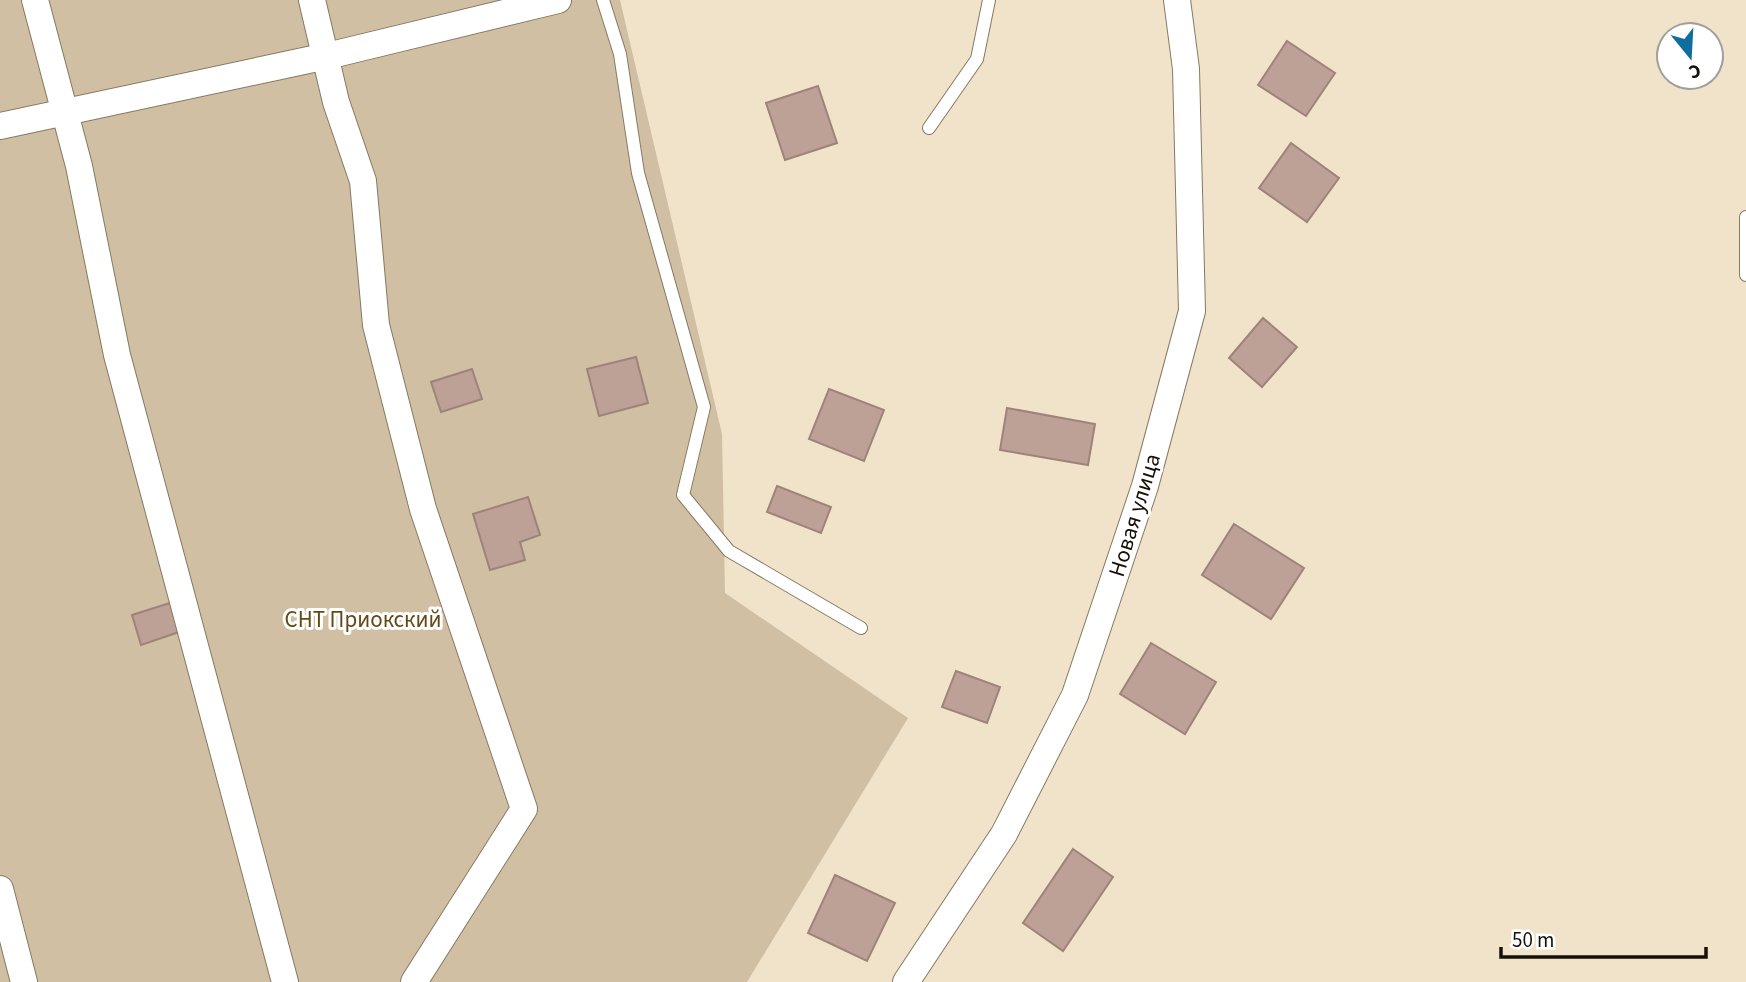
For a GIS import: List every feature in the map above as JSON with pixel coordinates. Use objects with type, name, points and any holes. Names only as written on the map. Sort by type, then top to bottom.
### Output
[{"type":"street","points":[[35,0],[79,166],[117,355],[285,982]]},
{"type":"street","points":[[312,0],[336,102],[363,181],[376,325],[420,496],[524,809],[414,982]]},
{"type":"street","points":[[0,126],[327,56],[558,0]]},
{"type":"street","name":"Новая улица","points":[[906,982],[1004,834],[1075,695],[1148,472],[1192,311],[1186,69],[1177,0]]},
{"type":"street","points":[[0,888],[24,982]]},
{"type":"lane","points":[[603,0],[620,54],[638,173],[704,407],[683,495],[729,551],[861,628]]},
{"type":"lane","points":[[929,128],[977,59],[989,0]]},
{"type":"lane","points":[[1746,218],[1746,275]]},
{"type":"green space","name":"СНТ Приокский","points":[[0,0],[620,0],[722,434],[725,593],[908,718],[747,982],[0,982]]},
{"type":"building","points":[[1287,41],[1335,73],[1306,116],[1258,85]]},
{"type":"building","points":[[818,86],[837,143],[785,160],[766,103]]},
{"type":"building","points":[[1291,143],[1339,178],[1307,222],[1259,188]]},
{"type":"building","points":[[1263,318],[1297,347],[1262,387],[1229,358]]},
{"type":"building","points":[[636,357],[648,403],[599,416],[587,369]]},
{"type":"building","points":[[472,369],[482,399],[441,412],[431,382]]},
{"type":"building","points":[[829,389],[884,410],[864,461],[809,439]]},
{"type":"building","points":[[1007,408],[1095,424],[1088,465],[1000,450]]},
{"type":"building","points":[[777,486],[831,507],[821,533],[767,512]]},
{"type":"building","points":[[528,497],[540,535],[520,542],[525,560],[490,570],[473,514]]},
{"type":"building","points":[[1234,524],[1304,568],[1271,619],[1202,575]]},
{"type":"building","points":[[173,602],[182,631],[141,645],[132,615]]},
{"type":"building","points":[[1151,643],[1216,682],[1185,734],[1120,694]]},
{"type":"building","points":[[956,671],[1000,687],[987,723],[942,707]]},
{"type":"building","points":[[1073,849],[1113,877],[1063,951],[1023,923]]},
{"type":"building","points":[[835,875],[895,903],[867,961],[808,933]]}]
